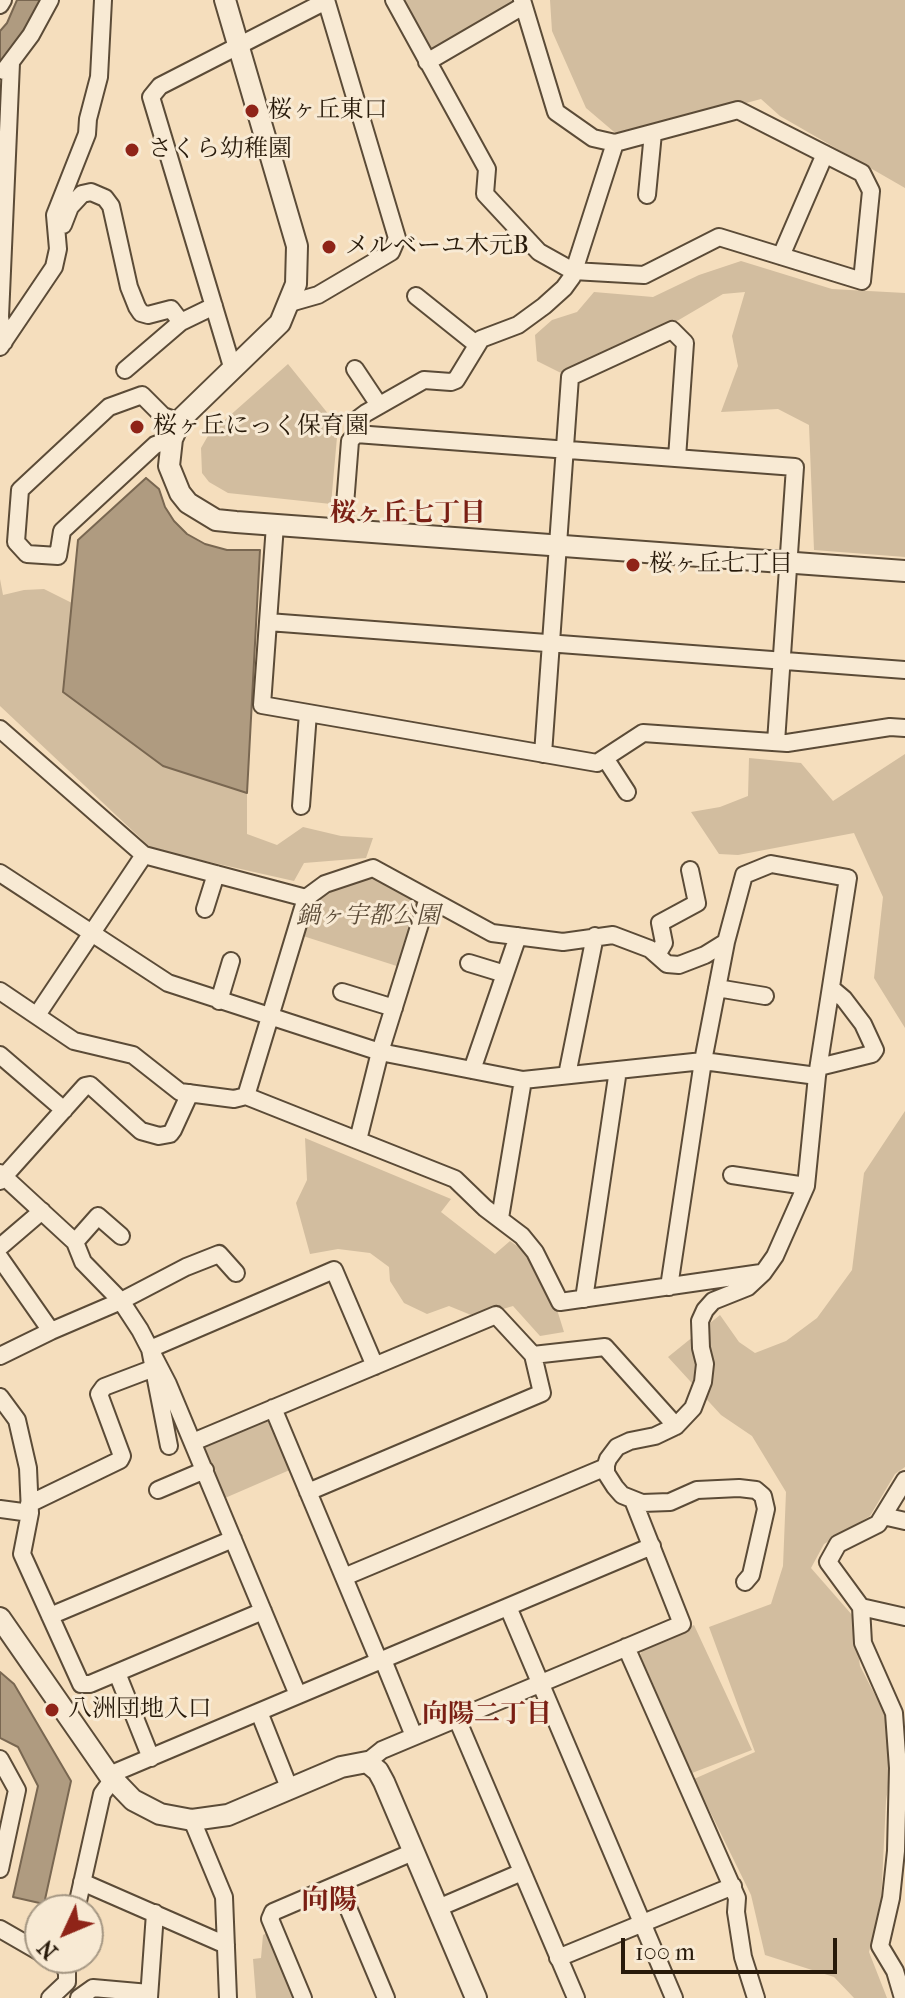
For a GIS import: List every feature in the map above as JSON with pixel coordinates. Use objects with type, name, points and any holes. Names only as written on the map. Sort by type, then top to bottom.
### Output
[{"type":"street","points":[[2,345],[5,69],[31,35],[50,0]]},
{"type":"street","points":[[2,345],[54,267],[58,249],[55,215],[87,134],[99,77],[103,0]]},
{"type":"street","points":[[176,431],[142,395],[109,407],[20,490],[16,542],[27,554],[58,556],[62,531],[155,445],[176,431],[280,323],[290,303],[296,284],[297,246],[225,0]]},
{"type":"street","points":[[394,0],[427,62],[487,169],[485,194],[539,252],[573,271],[644,275],[719,237],[862,281],[871,191],[862,173],[738,110],[615,143],[593,138],[556,112],[522,3],[427,62]]},
{"type":"street","points":[[233,370],[151,97],[160,86],[326,1],[397,238],[391,252],[318,295],[290,303]]},
{"type":"street","points":[[647,195],[653,133]]},
{"type":"street","points":[[343,530],[350,441],[356,434],[358,419],[424,380],[456,380],[481,339],[518,325],[564,288],[572,277],[615,143]]},
{"type":"street","points":[[781,256],[825,154]]},
{"type":"street","points":[[57,238],[70,207],[82,194],[91,192],[105,198],[111,206],[129,287],[137,307],[141,313],[148,315],[171,309],[181,322]]},
{"type":"street","points":[[416,296],[476,344]]},
{"type":"street","points":[[125,370],[181,322],[214,306]]},
{"type":"street","points":[[543,754],[570,377],[672,330],[685,343],[677,458]]},
{"type":"street","points":[[355,369],[379,405]]},
{"type":"street","points":[[176,431],[169,466],[180,493],[188,503],[216,520],[905,571]]},
{"type":"street","points":[[356,434],[795,467],[776,742]]},
{"type":"street","points":[[275,525],[262,705],[597,763],[643,733],[787,743],[890,727],[905,728]]},
{"type":"street","points":[[268,622],[905,670]]},
{"type":"street","points":[[301,806],[308,713]]},
{"type":"street","points":[[0,729],[144,855],[306,898]]},
{"type":"street","points":[[605,758],[627,792]]},
{"type":"street","points":[[37,1015],[144,855]]},
{"type":"street","points":[[669,1287],[703,1061],[726,942],[744,875],[771,864],[848,878],[818,1072],[806,1186],[775,1256],[763,1273],[748,1287],[713,1301],[705,1310],[700,1321],[705,1364],[700,1392],[693,1408],[676,1426],[617,1447],[606,1467],[615,1487],[633,1500],[656,1505],[697,1490],[756,1490],[763,1496],[766,1509],[751,1575],[745,1582]]},
{"type":"street","points":[[246,1096],[306,898],[325,884],[373,868],[492,933],[563,942],[613,935],[650,949],[667,964],[679,965],[705,955],[726,942]]},
{"type":"street","points":[[657,955],[664,943],[660,923],[697,903],[690,870]]},
{"type":"street","points":[[0,873],[168,983],[380,1052],[523,1080],[703,1061],[818,1072],[872,1054],[875,1050],[863,1024],[844,999],[831,988]]},
{"type":"street","points":[[205,909],[216,874]]},
{"type":"street","points":[[358,1140],[380,1052],[428,898]]},
{"type":"street","points":[[472,1070],[518,936]]},
{"type":"street","points":[[567,1075],[595,936]]},
{"type":"street","points":[[219,1001],[231,961]]},
{"type":"street","points":[[469,963],[505,974]]},
{"type":"street","points":[[717,988],[765,996]]},
{"type":"street","points":[[0,991],[74,1041],[133,1055],[180,1092],[234,1099],[246,1096],[455,1179],[485,1208],[514,1228],[535,1252],[560,1302],[763,1273]]},
{"type":"street","points":[[342,992],[394,1008]]},
{"type":"street","points":[[0,1055],[64,1110]]},
{"type":"street","points":[[584,1299],[618,1070]]},
{"type":"street","points":[[500,1218],[523,1080]]},
{"type":"street","points":[[190,1093],[173,1130],[170,1134],[159,1136],[141,1131],[90,1085],[85,1086],[1,1177],[75,1242],[83,1262],[121,1301],[150,1349],[205,1470],[298,1695]]},
{"type":"street","points":[[732,1175],[806,1186]]},
{"type":"street","points":[[0,1247],[42,1211]]},
{"type":"street","points":[[75,1242],[98,1216],[121,1236]]},
{"type":"street","points":[[0,1356],[219,1254],[236,1273]]},
{"type":"street","points":[[0,1258],[51,1331]]},
{"type":"street","points":[[150,1349],[334,1270],[375,1366]]},
{"type":"street","points":[[193,1442],[496,1315],[533,1355],[542,1393],[308,1492]]},
{"type":"street","points":[[533,1355],[605,1347],[676,1426]]},
{"type":"street","points":[[150,1349],[169,1446]]},
{"type":"street","points":[[0,1509],[30,1508],[120,1460],[122,1456],[99,1394],[104,1387],[154,1368]]},
{"type":"street","points":[[0,1397],[21,1430],[28,1468],[30,1508],[21,1550],[81,1684],[90,1684],[263,1611]]},
{"type":"street","points":[[273,1408],[414,1736]]},
{"type":"street","points":[[344,1577],[606,1467]]},
{"type":"street","points":[[158,1490],[205,1470]]},
{"type":"street","points":[[903,1998],[895,1971],[880,1946],[898,1899],[896,1851],[901,1806],[898,1768],[900,1714],[863,1643],[861,1607],[828,1562],[838,1544],[878,1524],[905,1480]]},
{"type":"street","points":[[0,1618],[111,1777],[133,1800],[160,1814],[192,1820],[228,1815],[341,1767],[367,1762],[382,1750],[682,1624],[633,1500]]},
{"type":"street","points":[[883,1516],[905,1521]]},
{"type":"street","points":[[50,1616],[233,1539]]},
{"type":"street","points":[[79,1894],[102,1794],[111,1777],[652,1546]]},
{"type":"street","points":[[508,1607],[674,1998]]},
{"type":"street","points":[[861,1607],[905,1617]]},
{"type":"street","points":[[626,1647],[733,1886],[743,1957],[756,1998]]},
{"type":"street","points":[[117,1673],[151,1758]]},
{"type":"street","points":[[259,1712],[290,1790]]},
{"type":"street","points":[[457,1719],[576,1998]]},
{"type":"street","points":[[0,1759],[17,1790],[3,1842],[0,1869]]},
{"type":"street","points":[[367,1762],[378,1771],[384,1782],[476,1998]]},
{"type":"street","points":[[192,1820],[224,1897],[228,1998]]},
{"type":"street","points":[[303,1998],[270,1919],[273,1912],[413,1852]]},
{"type":"street","points":[[438,1908],[522,1872]]},
{"type":"street","points":[[82,1882],[226,1945]]},
{"type":"street","points":[[338,1884],[386,1998]]},
{"type":"street","points":[[558,1958],[733,1886]]},
{"type":"street","points":[[79,1998],[93,1988],[149,1995],[155,1913]]},
{"type":"street","points":[[0,1929],[24,1943]]},
{"type":"street","points":[[50,1998],[67,1982],[67,1974]]},
{"type":"green space","points":[[403,0],[513,1],[510,7],[434,50]]},
{"type":"green space","points":[[550,0],[905,0],[905,188],[780,116],[761,99],[620,137],[586,108],[552,31]]},
{"type":"green space","points":[[741,261],[832,289],[905,293],[905,557],[814,550],[809,425],[778,409],[721,412],[738,366],[732,336],[745,292],[723,294],[602,365],[561,373],[537,361],[535,335],[552,320],[577,312],[594,292],[653,297],[699,275]]},
{"type":"green space","points":[[288,364],[338,426],[331,504],[228,493],[209,482],[202,473],[201,448],[209,434]]},
{"type":"green space","points":[[0,579],[3,595],[44,589],[72,603],[63,692],[163,766],[247,793],[247,834],[277,845],[303,827],[341,836],[373,838],[366,858],[304,863],[294,881],[152,849],[0,706]]},
{"type":"green space","points":[[905,754],[905,1028],[874,978],[883,897],[854,833],[738,855],[719,854],[691,812],[720,807],[748,796],[749,758],[801,763],[833,801]]},
{"type":"green space","name":"鍋ヶ宇都公園","points":[[371,876],[416,899],[420,906],[403,968],[303,936],[312,903],[328,889]]},
{"type":"green space","points":[[905,1111],[905,1467],[895,1474],[870,1516],[824,1544],[811,1568],[853,1616],[860,1666],[889,1722],[891,1767],[886,1801],[881,1903],[869,1952],[887,1998],[854,1998],[834,1977],[765,1955],[751,1895],[694,1779],[755,1752],[709,1627],[771,1604],[783,1566],[786,1492],[752,1436],[721,1415],[668,1357],[720,1315],[739,1342],[755,1353],[786,1341],[817,1318],[852,1270],[864,1173]]},
{"type":"green space","points":[[305,1138],[451,1199],[441,1212],[495,1254],[510,1241],[524,1251],[549,1284],[564,1332],[540,1336],[513,1306],[476,1317],[449,1306],[427,1314],[404,1303],[390,1281],[389,1267],[370,1253],[338,1249],[310,1254],[296,1203],[307,1180]]},
{"type":"green space","points":[[265,1419],[272,1423],[292,1469],[225,1498],[205,1451],[206,1445]]},
{"type":"green space","points":[[694,1625],[752,1750],[692,1773],[640,1655],[644,1647]]},
{"type":"green space","points":[[267,1933],[294,1998],[256,1998],[253,1959],[261,1958],[263,1935]]},
{"type":"shaded area","points":[[17,0],[44,0],[0,67],[0,31]]},
{"type":"shaded area","points":[[146,478],[159,489],[165,507],[187,534],[205,544],[227,550],[260,550],[247,793],[163,766],[63,692],[78,540]]},
{"type":"shaded area","points":[[0,1672],[14,1684],[71,1781],[46,1894],[24,1894],[24,1899],[13,1897],[38,1786],[18,1747],[0,1738]]},
{"type":"place","name":"桜ヶ丘東口","points":[[252,111]]},
{"type":"place","name":"さくら幼稚園","points":[[132,150]]},
{"type":"place","name":"メルベーユ木元B","points":[[329,247]]},
{"type":"place","name":"桜ヶ丘にっく保育園","points":[[137,427]]},
{"type":"place","name":"桜ヶ丘七丁目","points":[[633,565]]},
{"type":"place","name":"八洲団地入口","points":[[52,1710]]},
{"type":"district","name":"桜ヶ丘七丁目","points":[[408,515]]},
{"type":"district","name":"向陽二丁目","points":[[487,1716]]},
{"type":"district","name":"向陽","points":[[329,1902]]}]
